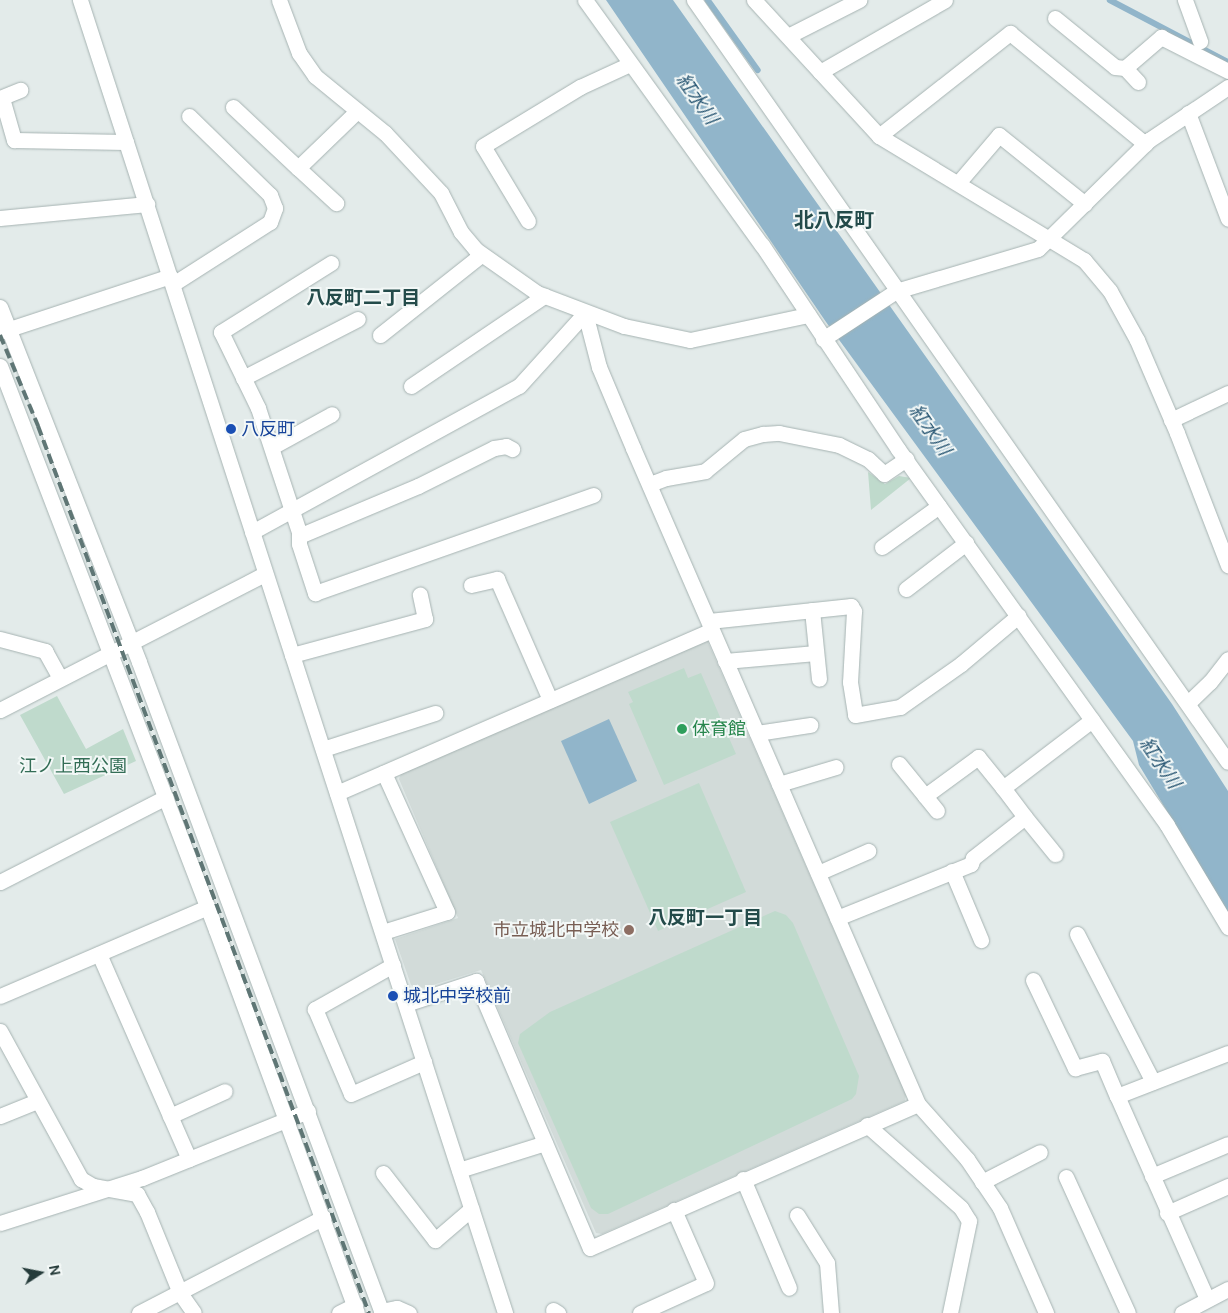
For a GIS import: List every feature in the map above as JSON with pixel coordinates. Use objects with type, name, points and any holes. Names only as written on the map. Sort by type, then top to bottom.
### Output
[{"type":"street","points":[[80,0],[505,1313]]},
{"type":"street","points":[[279,0],[307,67],[385,132],[441,193],[461,232],[481,255],[544,296],[584,313],[624,326],[690,340],[808,315]]},
{"type":"street","points":[[585,0],[756,236],[808,315],[827,335],[906,459],[1167,825],[1228,927]]},
{"type":"street","points":[[694,0],[893,293],[1189,702],[1228,762]]},
{"type":"street","points":[[754,0],[879,136],[1084,260],[1110,290],[1137,340],[1171,420],[1228,565]]},
{"type":"street","points":[[788,36],[859,0]]},
{"type":"street","points":[[820,72],[945,0]]},
{"type":"street","points":[[1185,0],[1200,41]]},
{"type":"street","points":[[1056,18],[1115,67],[1125,68],[1138,82]]},
{"type":"street","points":[[879,136],[1010,33],[1145,144]]},
{"type":"street","points":[[1125,68],[1161,37],[1228,71]]},
{"type":"street","points":[[528,221],[483,146],[580,87],[630,64]]},
{"type":"street","points":[[827,335],[893,293],[1038,249],[1145,144],[1228,87]]},
{"type":"street","points":[[20,90],[1,98],[14,140],[126,142]]},
{"type":"street","points":[[233,107],[336,203]]},
{"type":"street","points":[[298,168],[358,111]]},
{"type":"street","points":[[1188,113],[1228,219]]},
{"type":"street","points":[[4,330],[171,280],[270,222],[275,208],[270,195],[188,116]]},
{"type":"street","points":[[958,183],[1000,135],[1084,204]]},
{"type":"street","points":[[0,218],[147,204]]},
{"type":"street","points":[[380,335],[481,255]]},
{"type":"street","points":[[330,263],[222,332],[258,408],[272,447],[315,594],[593,495]]},
{"type":"street","points":[[411,386],[544,296]]},
{"type":"street","points":[[0,307],[4,330],[131,643],[382,1312],[397,1308],[409,1313]]},
{"type":"street","points":[[584,313],[599,367],[918,1104],[967,1159],[1000,1208],[1046,1313]]},
{"type":"street","points":[[252,532],[519,386],[584,313]]},
{"type":"street","points":[[243,378],[358,319]]},
{"type":"street","points":[[0,366],[208,907],[324,1217],[356,1309],[340,1313]]},
{"type":"street","points":[[1171,420],[1228,393]]},
{"type":"street","points":[[272,447],[332,414]]},
{"type":"street","points":[[650,484],[666,478],[705,471],[744,439],[762,434],[778,433],[839,445],[868,459],[884,474],[906,459]]},
{"type":"street","points":[[299,536],[418,486],[494,448],[506,446],[512,449]]},
{"type":"street","points":[[882,547],[939,506]]},
{"type":"street","points":[[906,589],[966,543]]},
{"type":"street","points":[[0,710],[265,574]]},
{"type":"street","points":[[470,585],[497,579],[550,700]]},
{"type":"street","points":[[292,655],[425,619],[420,595]]},
{"type":"street","points":[[337,793],[550,700],[710,626],[812,610],[851,606],[854,612],[850,682],[855,715],[900,707],[961,664],[1018,616]]},
{"type":"street","points":[[812,610],[819,679]]},
{"type":"street","points":[[0,639],[45,651],[60,678]]},
{"type":"street","points":[[726,661],[816,653]]},
{"type":"street","points":[[1189,702],[1210,682],[1228,659]]},
{"type":"street","points":[[323,749],[435,714]]},
{"type":"street","points":[[1004,788],[1092,720]]},
{"type":"street","points":[[757,733],[810,724]]},
{"type":"street","points":[[925,796],[978,757],[1055,854]]},
{"type":"street","points":[[899,764],[937,811]]},
{"type":"street","points":[[779,784],[836,767]]},
{"type":"street","points":[[382,932],[447,912],[384,773]]},
{"type":"street","points":[[0,882],[166,797]]},
{"type":"street","points":[[837,918],[971,864],[973,858],[1024,817]]},
{"type":"street","points":[[818,873],[868,851]]},
{"type":"street","points":[[952,871],[981,940]]},
{"type":"street","points":[[0,996],[208,907]]},
{"type":"street","points":[[1077,934],[1153,1082]]},
{"type":"street","points":[[98,954],[190,1159]]},
{"type":"street","points":[[393,965],[315,1009],[351,1094],[424,1062]]},
{"type":"street","points":[[1033,980],[1076,1068],[1102,1061],[1167,1213],[1207,1299]]},
{"type":"street","points":[[406,1004],[476,982],[590,1248],[918,1104]]},
{"type":"street","points":[[0,1031],[81,1179],[110,1189],[136,1194],[148,1212],[180,1293],[194,1313]]},
{"type":"street","points":[[1117,1096],[1228,1053]]},
{"type":"street","points":[[170,1116],[225,1090]]},
{"type":"street","points":[[0,1116],[37,1101]]},
{"type":"street","points":[[0,1223],[110,1189],[308,1111]]},
{"type":"street","points":[[867,1126],[961,1208],[970,1221],[950,1313]]},
{"type":"street","points":[[459,1170],[546,1143]]},
{"type":"street","points":[[1152,1176],[1228,1144]]},
{"type":"street","points":[[982,1182],[1040,1152]]},
{"type":"street","points":[[382,1173],[435,1240],[471,1210]]},
{"type":"street","points":[[1066,1177],[1128,1313]]},
{"type":"street","points":[[744,1179],[789,1288]]},
{"type":"street","points":[[1167,1213],[1228,1186]]},
{"type":"street","points":[[640,1313],[706,1284],[674,1210]]},
{"type":"street","points":[[797,1215],[827,1263],[831,1313]]},
{"type":"street","points":[[139,1313],[324,1217]]},
{"type":"street","points":[[1182,1313],[1228,1289]]},
{"type":"shaded area","name":"市立城北中学校","points":[[707,640],[906,1095],[905,1101],[602,1234],[596,1233],[481,970],[420,989],[411,985],[395,939],[458,918],[399,779],[401,774]]},
{"type":"green space","points":[[868,472],[885,484],[899,476],[911,478],[871,510]]},
{"type":"green space","name":"体育館","points":[[684,668],[688,678],[701,673],[736,754],[664,785],[629,704],[633,702],[628,692]]},
{"type":"green space","name":"江ノ上西公園","points":[[57,696],[86,749],[123,729],[136,761],[64,794],[20,715]]},
{"type":"green space","points":[[699,783],[746,892],[658,931],[610,822]]},
{"type":"green space","points":[[775,911],[786,915],[793,923],[859,1076],[856,1094],[852,1099],[608,1214],[599,1214],[591,1208],[518,1043],[520,1034],[550,1012]]},
{"type":"water","name":"紅水川","points":[[606,0],[673,0],[1172,704],[1228,791],[1228,912],[1139,765],[1133,741],[826,322]]},
{"type":"water","points":[[609,719],[637,781],[589,804],[561,741]]},
{"type":"waterway","points":[[708,0],[758,70]]},
{"type":"waterway","points":[[1110,0],[1228,62]]},
{"type":"railway","points":[[0,335],[38,426],[369,1313]]},
{"type":"place","name":"八反町","points":[[231,429]]},
{"type":"place","name":"体育館","points":[[682,729]]},
{"type":"place","name":"市立城北中学校","points":[[629,930]]},
{"type":"place","name":"城北中学校前","points":[[393,996]]},
{"type":"district","name":"北八反町","points":[[834,220]]},
{"type":"district","name":"八反町二丁目","points":[[363,298]]},
{"type":"district","name":"八反町一丁目","points":[[705,918]]}]
